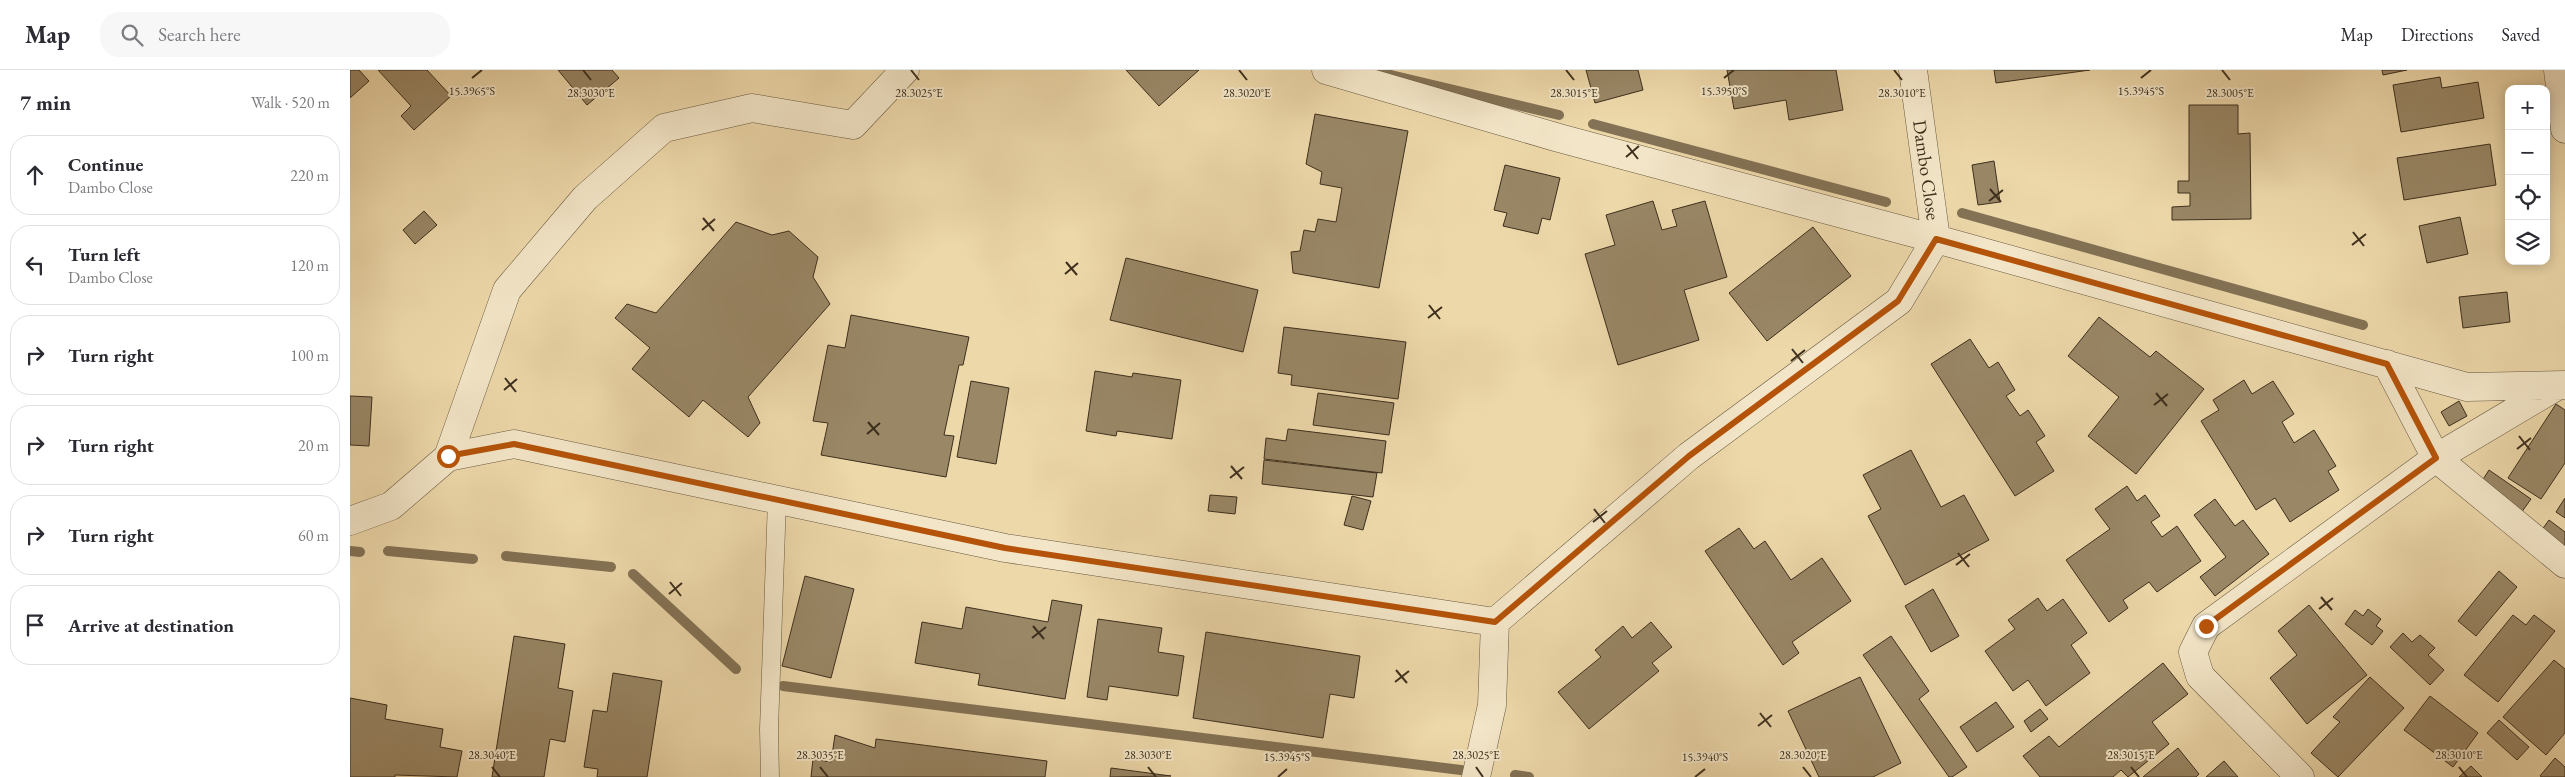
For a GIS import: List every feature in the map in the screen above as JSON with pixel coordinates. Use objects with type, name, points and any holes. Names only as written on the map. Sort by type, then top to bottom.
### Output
[{"type":"street","points":[[350,521],[391,506],[448,456],[507,290],[584,198],[664,128],[752,108],[853,125],[905,70]]},
{"type":"street","points":[[1326,70],[1559,138],[1936,239],[2467,388],[2564,378]]},
{"type":"street","name":"Dambo Close","points":[[1495,622],[1689,456],[1898,301],[1936,239],[1914,70]]},
{"type":"street","points":[[2558,70],[2565,129]]},
{"type":"street","points":[[2387,364],[2436,458],[2565,564]]},
{"type":"street","points":[[2300,777],[2200,676],[2193,652],[2206,626],[2436,458],[2564,378]]},
{"type":"street","points":[[448,456],[514,444],[1005,548],[1495,622],[1492,705],[1476,777]]},
{"type":"lane","points":[[770,777],[769,729],[777,500]]},
{"type":"building","points":[[350,70],[359,70],[369,81],[350,98]]},
{"type":"building","points":[[378,70],[427,70],[451,96],[414,130],[401,116],[411,106]]},
{"type":"building","points":[[558,70],[612,70],[619,78],[587,105]]},
{"type":"building","points":[[1126,70],[1199,70],[1159,106]]},
{"type":"building","points":[[1586,70],[1638,70],[1643,90],[1595,103]]},
{"type":"building","points":[[1727,70],[1836,70],[1843,110],[1789,120],[1786,100],[1734,109]]},
{"type":"building","points":[[1994,70],[2090,70],[1996,83]]},
{"type":"building","points":[[2382,70],[2407,70],[2383,75]]},
{"type":"building","points":[[2440,77],[2442,88],[2478,82],[2484,118],[2401,132],[2393,85]]},
{"type":"building","points":[[2189,105],[2238,105],[2238,134],[2250,133],[2251,219],[2172,220],[2172,207],[2190,206],[2190,193],[2178,193],[2178,181],[2189,181]]},
{"type":"building","points":[[1315,114],[1408,131],[1379,288],[1293,273],[1291,252],[1300,251],[1304,230],[1315,232],[1318,219],[1336,222],[1342,188],[1320,184],[1322,172],[1306,164]]},
{"type":"building","points":[[2490,144],[2496,185],[2404,200],[2397,158]]},
{"type":"building","points":[[1994,161],[2000,202],[1978,205],[1972,165]]},
{"type":"building","points":[[1505,165],[1560,178],[1550,220],[1542,218],[1538,234],[1503,226],[1507,213],[1494,210]]},
{"type":"building","points":[[1653,201],[1662,230],[1677,226],[1672,210],[1705,201],[1727,277],[1684,290],[1699,340],[1618,365],[1585,254],[1615,245],[1606,215]]},
{"type":"building","points":[[424,211],[437,225],[415,244],[403,230]]},
{"type":"building","points":[[2460,217],[2468,254],[2427,263],[2419,226]]},
{"type":"building","points":[[736,222],[772,235],[789,231],[818,257],[813,277],[830,304],[748,397],[760,423],[748,437],[703,400],[689,417],[632,369],[650,348],[615,318],[627,304],[656,313]]},
{"type":"building","points":[[1813,227],[1851,276],[1767,341],[1729,293]]},
{"type":"building","points":[[1126,258],[1258,290],[1243,352],[1110,320]]},
{"type":"building","points":[[2507,292],[2510,322],[2463,328],[2459,297]]},
{"type":"building","points":[[851,315],[969,337],[963,365],[959,365],[944,435],[954,436],[946,477],[821,455],[828,423],[813,421],[828,345],[845,348]]},
{"type":"building","points":[[2099,317],[2150,357],[2156,351],[2204,389],[2136,474],[2088,436],[2119,397],[2068,356]]},
{"type":"building","points":[[1284,327],[1406,342],[1398,399],[1291,385],[1292,375],[1278,373]]},
{"type":"building","points":[[1970,339],[1989,368],[1998,362],[2015,390],[2006,396],[2020,416],[2028,410],[2045,436],[2036,442],[2054,471],[2015,496],[1931,364]]},
{"type":"building","points":[[1095,371],[1132,377],[1133,373],[1181,380],[1172,439],[1117,431],[1116,436],[1086,431]]},
{"type":"building","points":[[2244,380],[2252,394],[2273,381],[2294,414],[2282,422],[2294,443],[2314,430],[2336,466],[2328,471],[2339,490],[2290,522],[2275,498],[2256,510],[2201,421],[2219,410],[2213,400]]},
{"type":"building","points":[[971,381],[1009,388],[996,464],[957,457]]},
{"type":"building","points":[[1318,393],[1394,403],[1389,435],[1313,425]]},
{"type":"building","points":[[350,396],[372,397],[369,446],[350,445]]},
{"type":"building","points":[[2459,401],[2467,416],[2449,426],[2441,412]]},
{"type":"building","points":[[2556,404],[2565,410],[2565,463],[2541,499],[2508,478]]},
{"type":"building","points":[[1288,429],[1386,441],[1382,473],[1264,459],[1266,438],[1286,441]]},
{"type":"building","points":[[1911,450],[1941,507],[1964,495],[1989,540],[1905,585],[1868,516],[1881,509],[1863,475]]},
{"type":"building","points":[[1264,460],[1377,473],[1373,497],[1262,484]]},
{"type":"building","points":[[2489,470],[2531,499],[2521,513],[2480,484]]},
{"type":"building","points":[[2127,486],[2137,501],[2145,495],[2160,516],[2151,522],[2162,537],[2177,526],[2201,561],[2157,592],[2149,582],[2123,600],[2128,608],[2109,622],[2066,560],[2110,529],[2095,509]]},
{"type":"building","points":[[1210,495],[1237,497],[1235,514],[1208,511]]},
{"type":"building","points":[[1352,496],[1371,501],[1363,530],[1344,525]]},
{"type":"building","points":[[2565,498],[2565,518],[2556,512]]},
{"type":"building","points":[[2215,499],[2235,526],[2243,520],[2269,554],[2215,596],[2200,577],[2226,557],[2194,515]]},
{"type":"building","points":[[2549,520],[2565,532],[2565,549],[2541,531]]},
{"type":"building","points":[[1739,528],[1754,549],[1765,541],[1791,580],[1822,558],[1851,601],[1792,642],[1799,653],[1783,665],[1705,551]]},
{"type":"building","points":[[2499,571],[2517,587],[2476,636],[2458,621]]},
{"type":"building","points":[[805,576],[854,589],[831,678],[782,666]]},
{"type":"building","points":[[1933,589],[1959,636],[1931,652],[1905,606]]},
{"type":"building","points":[[2038,598],[2047,611],[2063,599],[2087,633],[2071,645],[2090,673],[2046,706],[2028,680],[2013,691],[1985,651],[2015,629],[2008,620]]},
{"type":"building","points":[[1052,600],[1082,605],[1065,699],[978,685],[980,674],[915,663],[922,622],[962,629],[966,607],[1048,622]]},
{"type":"building","points":[[2309,605],[2367,675],[2307,724],[2270,678],[2297,655],[2278,631]]},
{"type":"building","points":[[2368,609],[2381,619],[2376,626],[2383,631],[2372,645],[2345,624],[2355,610],[2363,616]]},
{"type":"building","points":[[2513,615],[2526,625],[2534,615],[2555,631],[2498,702],[2464,675]]},
{"type":"building","points":[[1098,619],[1162,628],[1158,652],[1184,656],[1178,696],[1109,686],[1107,700],[1087,697]]},
{"type":"building","points":[[1651,622],[1672,647],[1652,663],[1659,671],[1589,729],[1558,692],[1601,657],[1595,650],[1623,626],[1632,638]]},
{"type":"building","points":[[1206,632],[1360,656],[1354,698],[1330,694],[1323,738],[1193,718]]},
{"type":"building","points":[[2403,633],[2412,642],[2420,635],[2435,648],[2428,655],[2444,670],[2430,685],[2390,647]]},
{"type":"building","points":[[514,636],[565,644],[558,688],[573,691],[565,742],[550,739],[544,777],[492,777]]},
{"type":"building","points":[[1891,636],[1929,691],[1919,699],[1967,767],[1952,777],[1949,777],[1863,655]]},
{"type":"building","points":[[2554,660],[2565,669],[2565,733],[2546,755],[2503,717]]},
{"type":"building","points":[[2163,663],[2188,694],[2152,722],[2169,744],[2128,777],[2121,770],[2113,777],[2040,777],[2023,756],[2049,736],[2059,747]]},
{"type":"building","points":[[613,673],[662,681],[647,777],[597,777],[598,769],[584,767],[593,710],[607,712]]},
{"type":"building","points":[[1860,677],[1901,763],[1873,777],[1819,777],[1788,711]]},
{"type":"building","points":[[2370,677],[2404,708],[2338,777],[2311,753],[2340,722],[2333,717]]},
{"type":"building","points":[[2430,696],[2478,733],[2453,767],[2404,730]]},
{"type":"building","points":[[350,698],[387,705],[385,719],[443,729],[440,747],[462,751],[457,777],[395,775],[395,777],[350,777]]},
{"type":"building","points":[[1996,702],[2014,727],[1977,752],[1960,727]]},
{"type":"building","points":[[2040,709],[2048,719],[2031,732],[2024,721]]},
{"type":"building","points":[[2499,720],[2529,747],[2517,760],[2487,733]]},
{"type":"building","points":[[835,735],[875,748],[876,739],[1047,761],[1045,777],[811,777],[813,759],[831,762]]},
{"type":"building","points":[[2178,748],[2199,774],[2196,777],[2143,777]]},
{"type":"building","points":[[2555,758],[2565,767],[2565,777],[2540,776]]},
{"type":"building","points":[[2224,761],[2238,777],[2206,777]]},
{"type":"building","points":[[2471,766],[2482,777],[2459,777]]},
{"type":"building","points":[[1111,768],[1171,776],[1110,777]]},
{"type":"waterway","points":[[1382,73],[1559,115]]},
{"type":"waterway","points":[[1593,124],[1886,202]]},
{"type":"waterway","points":[[1962,213],[2363,325]]},
{"type":"waterway","points":[[350,551],[360,552]]},
{"type":"waterway","points":[[388,551],[473,559]]},
{"type":"waterway","points":[[506,556],[611,567]]},
{"type":"waterway","points":[[633,574],[736,669]]},
{"type":"waterway","points":[[783,686],[1461,770]]},
{"type":"waterway","points":[[1515,775],[1529,777]]},
{"type":"route","points":[[448,456],[514,444],[1005,548],[1495,622],[1689,456],[1898,301],[1936,239],[2387,364],[2436,458],[2206,626]]}]
